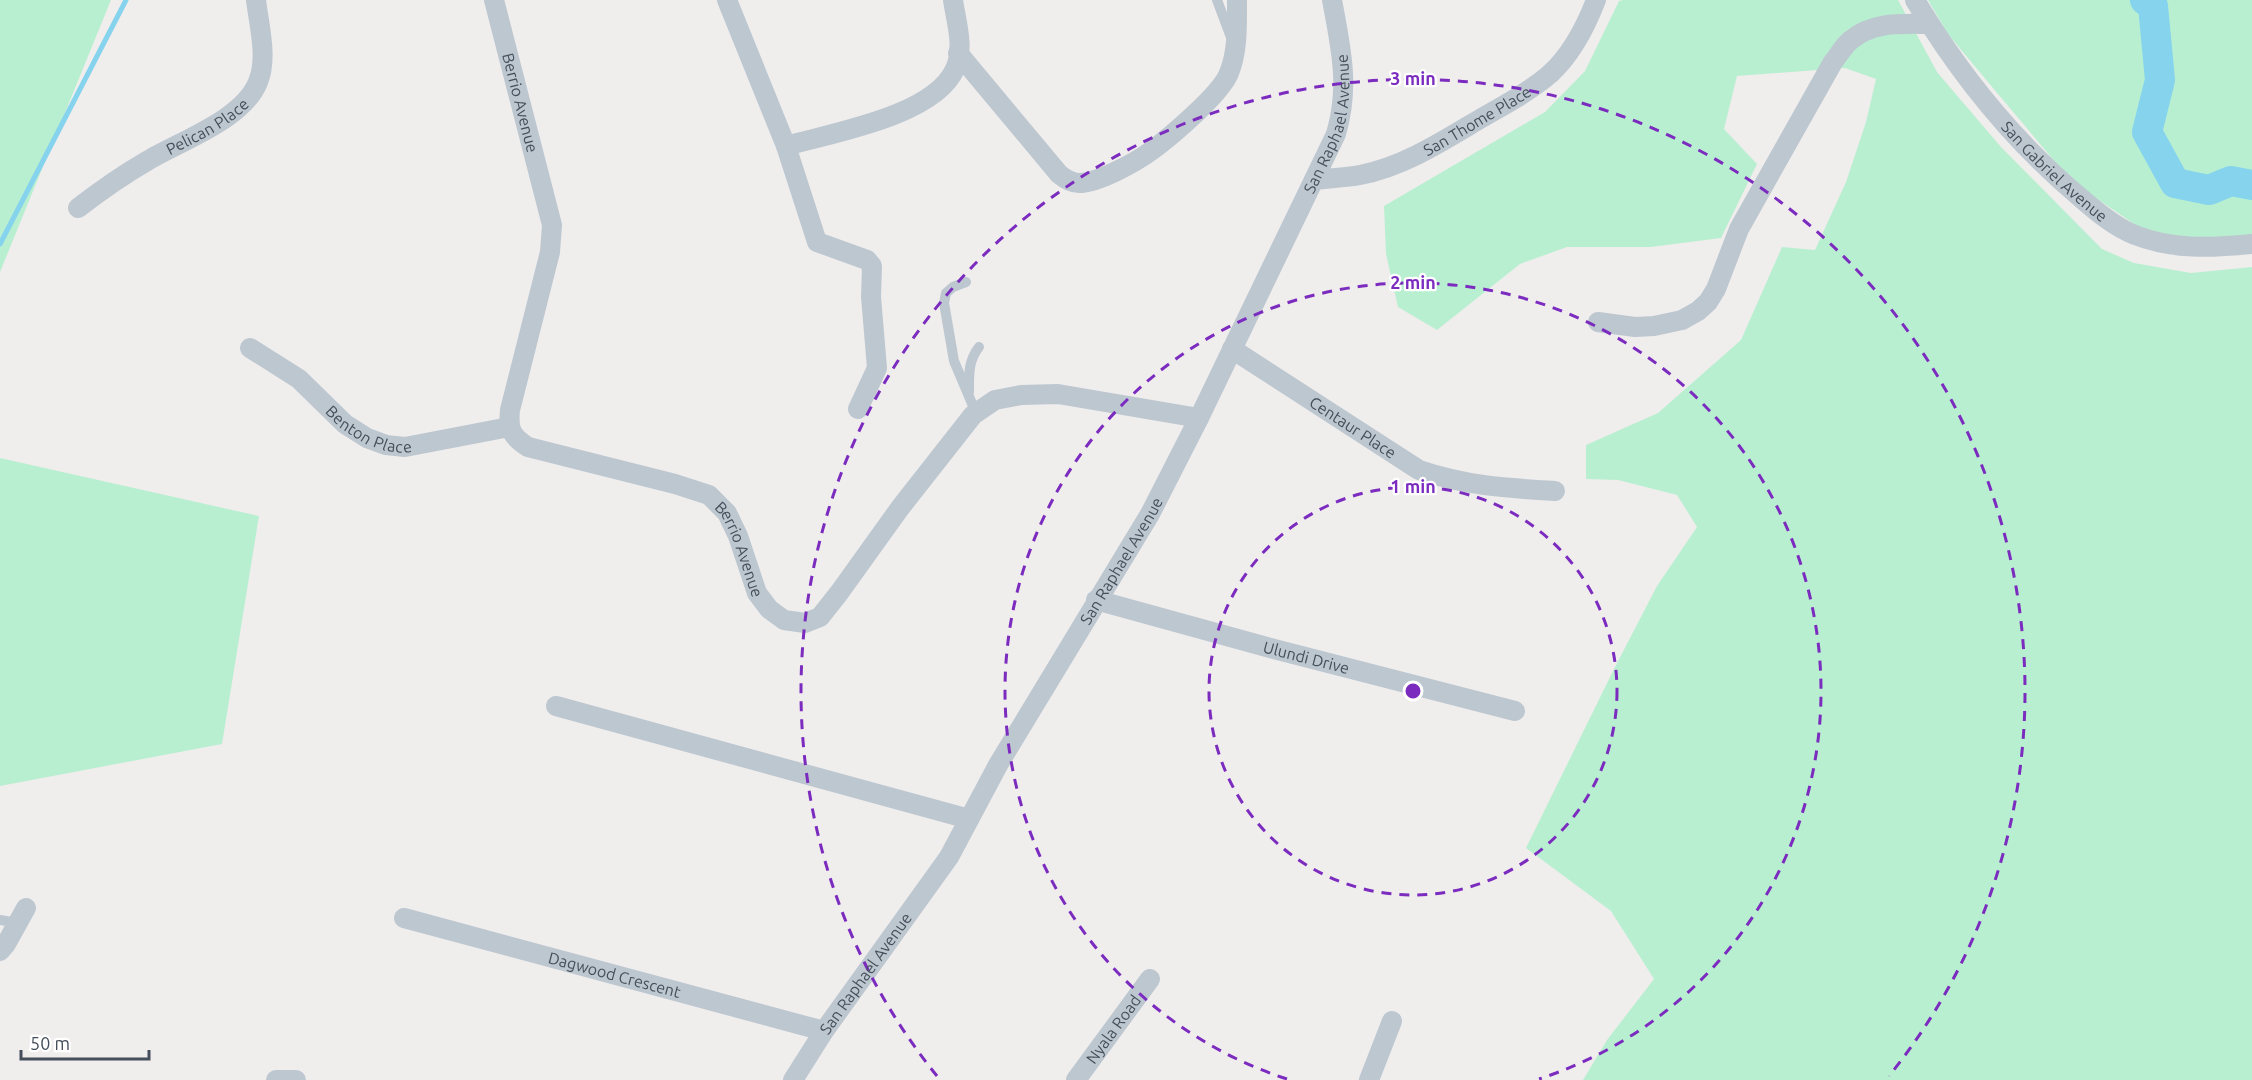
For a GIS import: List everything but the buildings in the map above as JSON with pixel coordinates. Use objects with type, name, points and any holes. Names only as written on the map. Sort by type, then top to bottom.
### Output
[{"type":"street","name":"Pelican Place","points":[[78,208],[120,177],[225,118],[248,100],[258,83],[262,64],[256,0]]},
{"type":"street","name":"Berrio Avenue","points":[[494,0],[552,225],[550,252],[510,410],[508,427],[518,440],[528,447],[675,484],[709,495],[726,513],[738,536],[757,593],[769,609],[784,620],[805,623],[820,617],[839,594],[973,404],[1021,395],[1058,394],[1199,418]]},
{"type":"street","points":[[727,0],[786,146],[817,242],[867,260],[872,266],[871,297],[877,368],[858,409]]},
{"type":"street","points":[[786,146],[874,122],[918,105],[942,88],[956,68],[960,41],[953,0]]},
{"type":"street","points":[[958,53],[1059,174],[1069,181],[1079,183],[1114,171],[1150,152],[1215,94],[1229,74],[1235,49],[1237,0]]},
{"type":"street","name":"San Raphael Avenue","points":[[793,1080],[824,1030],[949,856],[998,765],[1150,514],[1199,418],[1336,134],[1342,115],[1343,60],[1332,0]]},
{"type":"street","name":"San Thome Place","points":[[1314,180],[1360,175],[1391,166],[1433,147],[1523,94],[1551,73],[1570,51],[1590,16],[1596,0]]},
{"type":"street","name":"San Gabriel Avenue","points":[[1915,0],[1975,91],[2055,177],[2098,213],[2133,235],[2172,246],[2218,247],[2252,244]]},
{"type":"street","points":[[1598,322],[1635,327],[1654,326],[1682,320],[1698,311],[1716,289],[1739,229],[1833,62],[1851,40],[1865,31],[1885,24],[1929,24]]},
{"type":"street","name":"Benton Place","points":[[250,348],[299,379],[345,424],[367,438],[386,445],[405,447],[508,427]]},
{"type":"street","name":"Centaur Place","points":[[1232,349],[1419,470],[1449,480],[1484,487],[1555,492]]},
{"type":"street","name":"Ulundi Drive","points":[[1096,600],[1515,711]]},
{"type":"street","points":[[556,706],[969,819]]},
{"type":"street","points":[[0,951],[15,917]]},
{"type":"street","name":"Dagwood Crescent","points":[[404,918],[824,1030]]},
{"type":"street","name":"Nyala Road","points":[[1076,1080],[1150,979]]},
{"type":"street","points":[[1369,1080],[1392,1021]]},
{"type":"street","points":[[276,1080],[296,1080]]},
{"type":"lane","points":[[1217,0],[1235,49]]},
{"type":"lane","points":[[966,282],[952,287],[946,293],[944,303],[954,361],[973,404]]},
{"type":"lane","points":[[973,404],[969,367],[979,347]]},
{"type":"green space","points":[[0,0],[111,0],[0,272]]},
{"type":"green space","points":[[1898,0],[1937,72],[2001,147],[2102,249],[2134,263],[2191,273],[2252,267],[2252,1080],[1583,1080],[1607,1040],[1654,979],[1611,911],[1526,848],[1657,586],[1697,527],[1677,495],[1618,480],[1586,479],[1586,445],[1658,413],[1741,340],[1782,247],[1815,250],[1846,182],[1866,122],[1876,79],[1845,68],[1737,76],[1724,129],[1757,164],[1721,238],[1651,247],[1567,247],[1520,264],[1437,330],[1398,307],[1386,254],[1384,206],[1545,112],[1585,71],[1619,1]]},
{"type":"green space","points":[[1928,0],[2252,0],[2252,236],[2230,240],[2174,237],[2137,226],[2090,194],[2056,163],[1977,69],[1948,34]]},
{"type":"green space","points":[[0,458],[259,516],[222,744],[0,786]]},
{"type":"waterway","points":[[0,244],[126,0]]},
{"type":"waterway","points":[[2145,0],[2153,6],[2160,80],[2147,132],[2175,183],[2209,190],[2231,181],[2252,185]]}]
